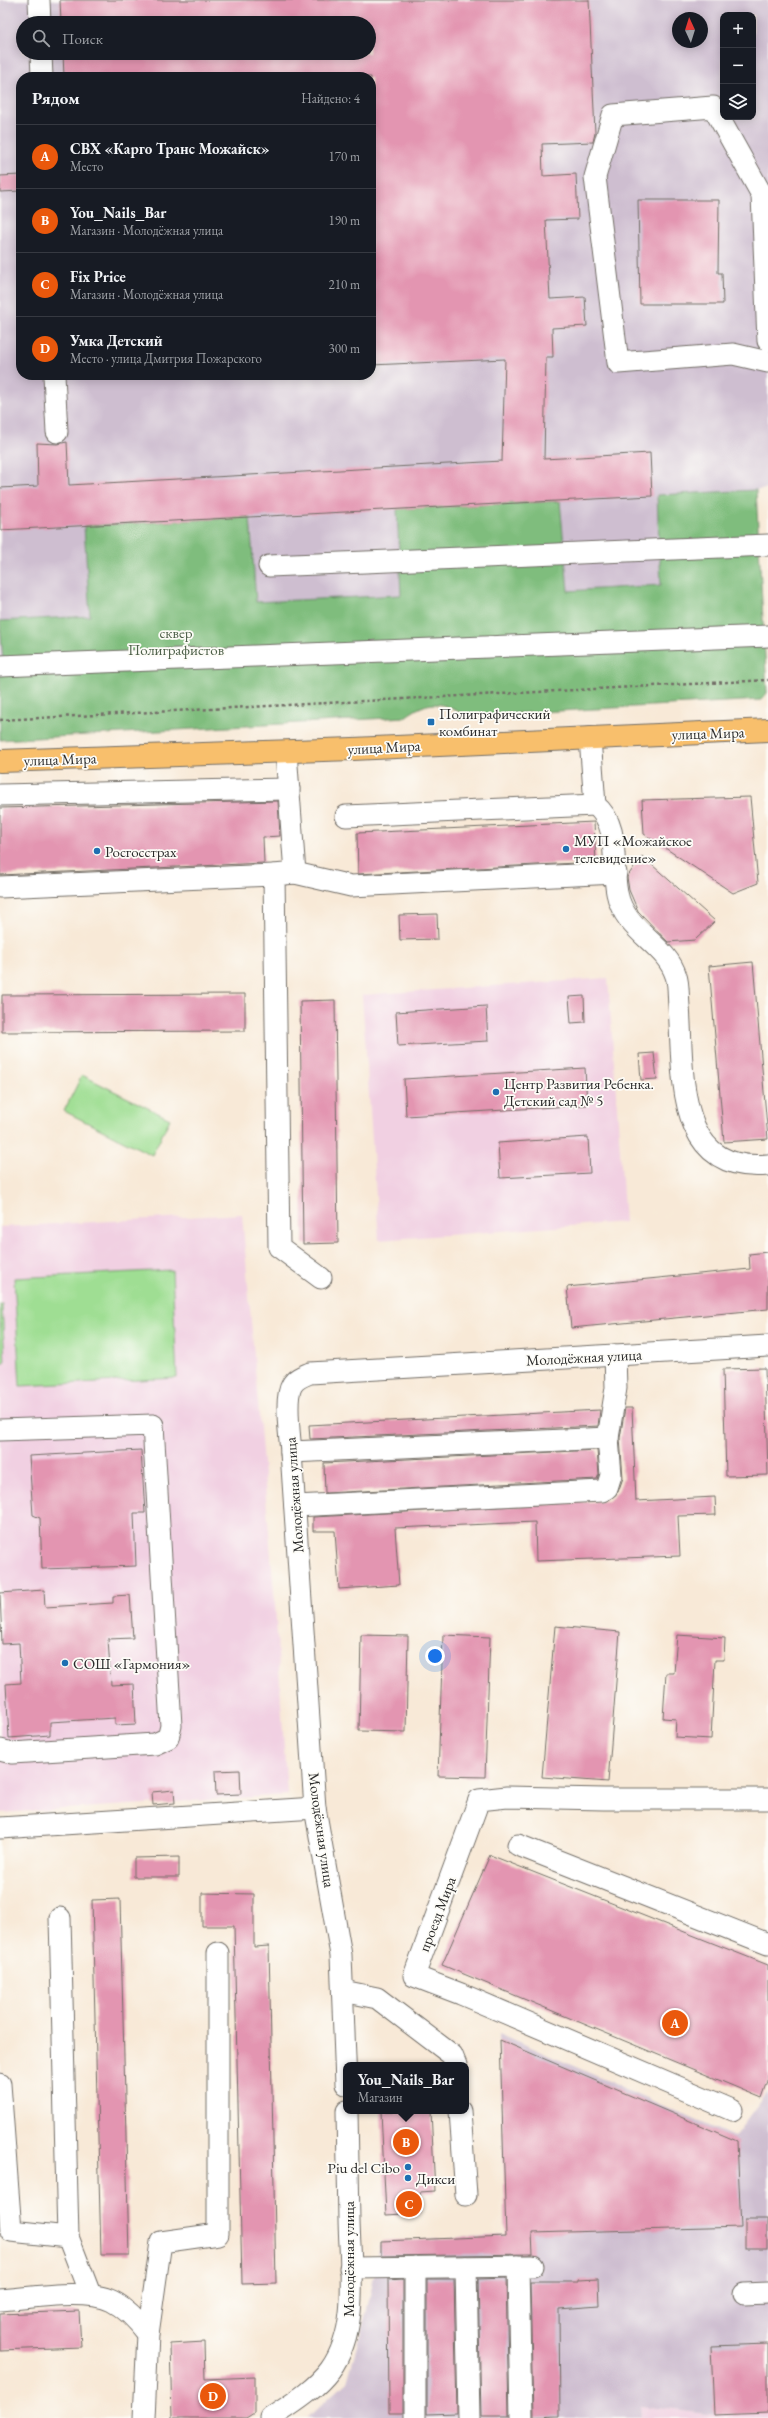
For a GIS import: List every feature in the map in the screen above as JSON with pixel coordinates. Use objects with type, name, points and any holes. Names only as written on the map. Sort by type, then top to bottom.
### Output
[{"type":"main road","name":"улица Мира","points":[[0,761],[286,752],[768,730]]},
{"type":"street","points":[[39,0],[40,16]]},
{"type":"street","points":[[41,60],[42,72]]},
{"type":"street","points":[[768,341],[762,195],[713,106],[613,115],[595,177],[618,363],[732,354],[768,362]]},
{"type":"street","points":[[54,380],[57,432]]},
{"type":"street","points":[[269,566],[768,545]]},
{"type":"street","points":[[0,666],[768,636]]},
{"type":"street","points":[[590,738],[595,805],[609,821],[616,873],[617,893],[630,923],[664,955],[676,976],[686,1097],[693,1124],[700,1139],[721,1159],[738,1164],[768,1165]]},
{"type":"street","points":[[286,752],[295,873]]},
{"type":"street","points":[[0,796],[289,789]]},
{"type":"street","points":[[346,816],[595,805]]},
{"type":"street","points":[[0,887],[295,873],[351,886],[616,873]]},
{"type":"street","points":[[274,875],[278,1247],[321,1278]]},
{"type":"street","name":"Молодёжная улица","points":[[345,2062],[342,1955],[315,1808],[291,1452],[289,1392],[298,1378],[310,1373],[768,1346]]},
{"type":"street","points":[[295,1506],[602,1491],[608,1488],[611,1474],[608,1438],[616,1388],[615,1355]]},
{"type":"street","points":[[0,1430],[153,1424],[170,1726],[168,1738],[155,1744],[12,1753],[0,1750]]},
{"type":"street","points":[[291,1452],[608,1438]]},
{"type":"street","name":"проезд Мира","points":[[732,2110],[461,1994],[414,1976],[479,1800],[507,1797],[604,1800],[768,1799]]},
{"type":"street","points":[[0,1828],[315,1808]]},
{"type":"street","points":[[518,1845],[768,1944]]},
{"type":"street","points":[[60,1918],[68,2236],[90,2294]]},
{"type":"street","points":[[144,2418],[148,2334],[161,2242],[218,2234],[218,1953]]},
{"type":"street","points":[[343,1991],[377,1998],[452,2054],[455,2062]]},
{"type":"street","points":[[0,2084],[11,2231],[68,2236]]},
{"type":"street","name":"Молодёжная улица","points":[[278,2416],[306,2394],[330,2369],[343,2342],[349,2317],[350,2268],[347,2114]]},
{"type":"street","points":[[460,2114],[466,2195]]},
{"type":"street","points":[[350,2268],[526,2266],[521,2418]]},
{"type":"street","points":[[415,2267],[415,2418]]},
{"type":"street","points":[[466,2267],[469,2418]]},
{"type":"street","points":[[744,2294],[768,2293]]},
{"type":"street","points":[[0,2300],[90,2294],[113,2301],[137,2320],[148,2334]]},
{"type":"path","points":[[0,720],[768,680]]},
{"type":"shaded area","points":[[0,0],[768,0],[768,489],[756,490],[760,579],[0,712]]},
{"type":"shaded area","points":[[608,978],[625,1222],[379,1240],[362,995]]},
{"type":"shaded area","points":[[242,1214],[275,1604],[287,1795],[0,1813],[0,1227]]},
{"type":"shaded area","points":[[499,2033],[734,2137],[768,2092],[768,2413],[714,2415],[642,2406],[640,2418],[307,2418],[347,2381],[367,2310],[381,2241],[530,2234],[506,2234]]},
{"type":"shaded area","points":[[641,2406],[714,2415],[768,2413],[768,2418],[640,2418]]},
{"type":"green space","name":"сквер Полиграфистов","points":[[756,490],[767,693],[761,700],[467,716],[450,708],[436,704],[422,707],[405,717],[0,740],[0,675],[4,674],[0,621],[90,616],[84,526],[250,517],[256,602],[401,595],[397,509],[560,501],[568,591],[661,585],[657,495]]},
{"type":"green space","points":[[82,1075],[170,1119],[152,1155],[64,1111]]},
{"type":"green space","points":[[172,1270],[177,1378],[20,1386],[14,1278]]},
{"type":"green space","points":[[0,1304],[2,1304],[5,1363],[0,1364]]},
{"type":"building","points":[[60,0],[589,0],[595,133],[593,142],[542,144],[543,176],[576,174],[578,219],[546,220],[550,299],[585,297],[587,326],[552,328],[553,357],[546,357],[544,459],[650,453],[652,496],[0,530],[0,488],[38,486],[37,443],[57,444],[67,442],[69,485],[502,461],[505,359],[376,365],[376,72],[64,72],[63,60],[376,60],[376,16],[61,16]]},
{"type":"building","points":[[16,175],[16,191],[0,192],[0,176]]},
{"type":"building","points":[[638,200],[719,200],[718,273],[722,273],[723,304],[640,304]]},
{"type":"building","points":[[750,797],[758,883],[733,893],[644,834],[642,800]]},
{"type":"building","points":[[278,801],[280,836],[263,837],[264,863],[0,875],[0,808]]},
{"type":"building","points":[[594,822],[596,862],[358,874],[357,833]]},
{"type":"building","points":[[642,856],[715,921],[695,940],[668,942],[638,911],[629,890],[627,877]]},
{"type":"building","points":[[437,914],[438,939],[400,940],[399,915]]},
{"type":"building","points":[[753,962],[768,1139],[724,1142],[709,966]]},
{"type":"building","points":[[245,994],[245,1031],[2,1032],[2,995]]},
{"type":"building","points":[[584,996],[585,1022],[571,1023],[569,997]]},
{"type":"building","points":[[335,1000],[338,1243],[303,1244],[300,1001]]},
{"type":"building","points":[[486,1006],[488,1041],[398,1046],[396,1012]]},
{"type":"building","points":[[654,1053],[657,1079],[641,1080],[639,1054]]},
{"type":"building","points":[[585,1068],[587,1105],[406,1116],[404,1079]]},
{"type":"building","points":[[588,1137],[590,1173],[500,1178],[498,1143]]},
{"type":"building","points":[[768,1252],[768,1309],[571,1328],[567,1287],[750,1269],[749,1254]]},
{"type":"building","points":[[765,1368],[768,1475],[726,1476],[723,1369]]},
{"type":"building","points":[[625,1408],[632,1408],[636,1501],[715,1497],[716,1515],[678,1516],[680,1556],[536,1561],[535,1522],[395,1528],[399,1585],[339,1589],[335,1531],[313,1531],[313,1517],[608,1501],[618,1492],[623,1478],[620,1438]]},
{"type":"building","points":[[600,1410],[598,1426],[310,1439],[309,1425]]},
{"type":"building","points":[[141,1450],[145,1513],[134,1513],[136,1566],[42,1569],[40,1518],[33,1515],[29,1456]]},
{"type":"building","points":[[597,1450],[599,1474],[597,1479],[325,1493],[324,1463]]},
{"type":"building","name":"СОШ «Гармония»","points":[[44,1590],[45,1607],[113,1603],[113,1596],[130,1595],[133,1638],[108,1639],[111,1685],[134,1684],[136,1724],[115,1725],[115,1718],[50,1722],[50,1735],[9,1738],[6,1684],[21,1683],[19,1643],[2,1644],[0,1593]]},
{"type":"building","points":[[555,1626],[620,1632],[608,1782],[542,1777]]},
{"type":"building","points":[[361,1635],[408,1636],[406,1732],[359,1731]]},
{"type":"building","points":[[443,1635],[490,1637],[485,1777],[438,1776]]},
{"type":"building","points":[[677,1635],[725,1638],[724,1660],[715,1660],[711,1739],[675,1737],[676,1719],[663,1718],[666,1673],[674,1673]]},
{"type":"building","points":[[240,1770],[241,1794],[216,1795],[215,1771]]},
{"type":"building","points":[[174,1790],[175,1803],[153,1805],[152,1792]]},
{"type":"building","points":[[490,1855],[768,1965],[768,2081],[762,2098],[442,1965]]},
{"type":"building","points":[[179,1857],[179,1877],[134,1877],[134,1858]]},
{"type":"building","points":[[202,1893],[254,1894],[254,1947],[269,1946],[276,2283],[242,2284],[234,1926],[202,1926]]},
{"type":"building","points":[[120,1899],[129,2255],[101,2255],[92,1900]]},
{"type":"building","points":[[500,2040],[737,2141],[741,2227],[532,2233],[533,2254],[381,2256],[381,2241],[506,2236]]},
{"type":"building","points":[[381,2114],[431,2114],[435,2191],[420,2192],[421,2213],[386,2215]]},
{"type":"building","points":[[745,2219],[767,2219],[767,2248],[745,2248]]},
{"type":"building","points":[[506,2278],[509,2416],[481,2416],[478,2279]]},
{"type":"building","points":[[403,2279],[403,2413],[389,2413],[388,2280]]},
{"type":"building","points":[[427,2279],[454,2279],[457,2413],[427,2414]]},
{"type":"building","points":[[598,2279],[599,2306],[559,2309],[560,2416],[533,2417],[530,2282],[578,2282],[578,2280]]},
{"type":"building","points":[[79,2311],[81,2347],[0,2350],[0,2314]]},
{"type":"building","points":[[204,2342],[205,2379],[255,2377],[255,2413],[247,2418],[172,2418],[170,2344]]},
{"type":"building","points":[[768,2344],[768,2413],[714,2415],[711,2346]]},
{"type":"place","name":"Полиграфический комбинат","points":[[431,722]]},
{"type":"place","name":"МУП «Можайское телевидение»","points":[[566,849]]},
{"type":"place","name":"Росгосстрах","points":[[97,851]]},
{"type":"place","name":"Центр Развития Ребенка. Детский сад № 5","points":[[496,1092]]},
{"type":"place","name":"СОШ «Гармония»","points":[[65,1663]]},
{"type":"place","name":"СВХ «Карго Транс Можайск»","points":[[675,2023]]},
{"type":"place","name":"You_Nails_Bar","points":[[406,2142]]},
{"type":"place","name":"Piu del Cibo","points":[[408,2167]]},
{"type":"place","name":"Дикси","points":[[408,2178]]},
{"type":"place","name":"Fix Price","points":[[409,2204]]},
{"type":"place","name":"Умка Детский","points":[[213,2396]]}]
